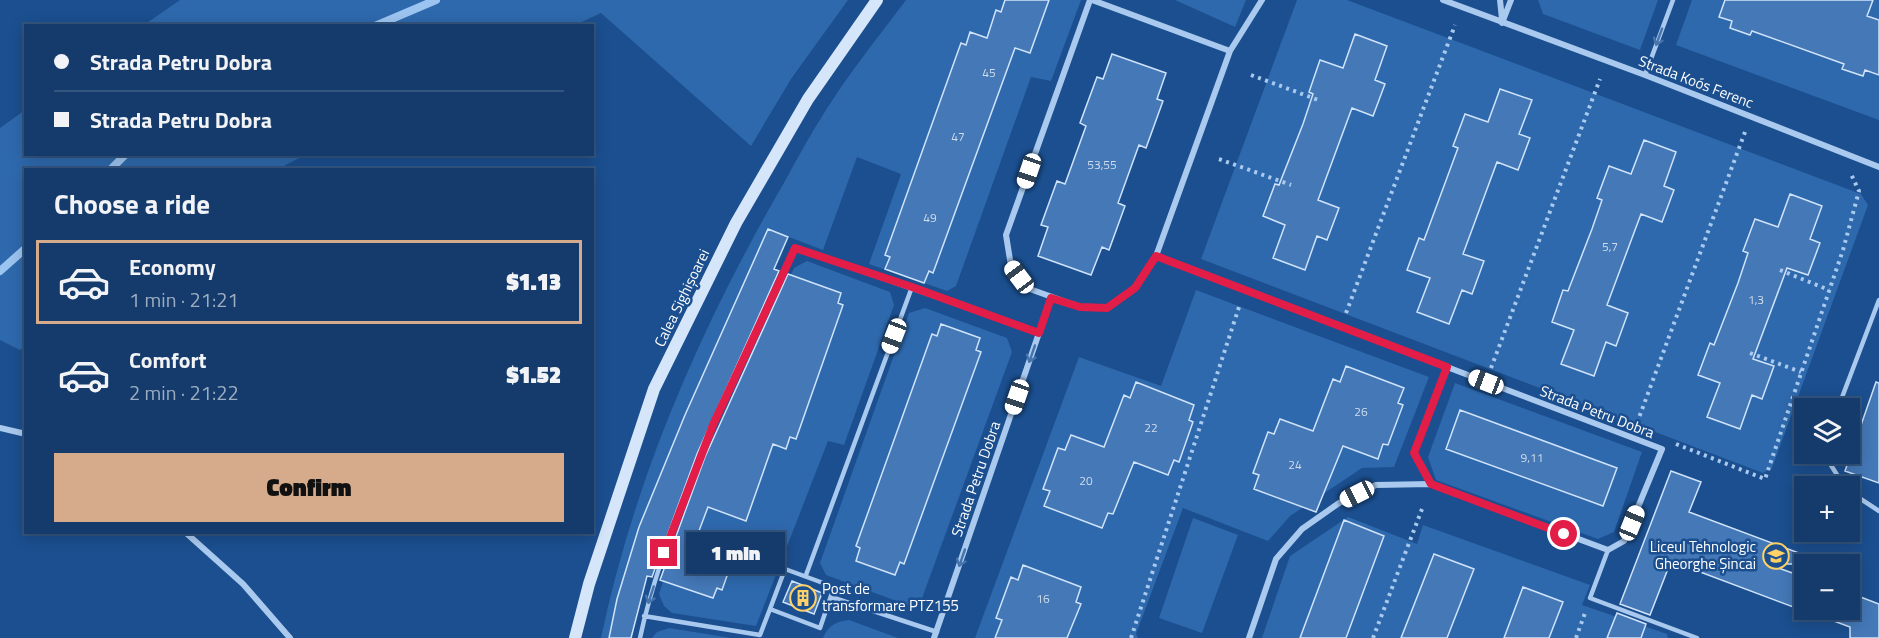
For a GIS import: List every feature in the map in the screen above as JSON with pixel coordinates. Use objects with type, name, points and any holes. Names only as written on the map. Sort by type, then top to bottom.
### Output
[{"type":"main road","name":"Calea Sighișoarei","points":[[575,638],[589,584],[654,389],[736,223],[808,99],[878,0]]},
{"type":"street","points":[[1230,51],[1091,0],[1006,235],[1011,266],[1027,288],[1080,307],[1107,308],[1135,288],[1156,256],[1230,51],[1262,0]]},
{"type":"street","name":"Strada Koós Ferenc","points":[[1443,0],[1645,75],[1879,167]]},
{"type":"street","points":[[1500,0],[1503,22]]},
{"type":"street","points":[[1503,22],[1511,0]]},
{"type":"street","name":"Strada Petru Dobra","points":[[935,635],[1051,298]]},
{"type":"street","name":"Strada Petru Dobra","points":[[1447,367],[1662,449],[1624,542],[1608,550]]},
{"type":"street","points":[[0,428],[24,434]]},
{"type":"street","points":[[1249,638],[1276,559],[1302,529],[1339,503],[1376,485],[1431,484],[1608,550]]},
{"type":"street","points":[[187,534],[243,584],[290,638]]},
{"type":"lane","points":[[1645,75],[1673,0]]},
{"type":"lane","points":[[640,638],[644,616],[671,532],[713,425],[795,248],[1039,333]]},
{"type":"lane","name":"Strada Petru Dobra","points":[[1156,256],[1447,367]]},
{"type":"lane","points":[[806,575],[912,287]]},
{"type":"lane","points":[[1842,398],[1879,300]]},
{"type":"lane","points":[[1431,484],[1414,453],[1447,367]]},
{"type":"lane","points":[[1860,499],[1879,511]]},
{"type":"lane","name":"Strada Petru Dobra","points":[[1590,598],[1608,550]]},
{"type":"lane","points":[[644,616],[760,634],[785,569],[834,587],[820,628],[770,609]]},
{"type":"lane","name":"Strada Petru Dobra","points":[[831,597],[935,635]]},
{"type":"lane","points":[[1590,598],[1695,638]]},
{"type":"path","points":[[1341,326],[1455,25]]},
{"type":"path","points":[[1251,75],[1321,101]]},
{"type":"path","points":[[1486,382],[1600,79]]},
{"type":"path","points":[[1631,438],[1745,131]]},
{"type":"path","points":[[1219,159],[1291,185]]},
{"type":"path","points":[[1668,440],[1765,479],[1829,290],[1859,190],[1848,167]]},
{"type":"path","points":[[1780,270],[1829,290]]},
{"type":"path","points":[[1131,638],[1245,290]]},
{"type":"path","points":[[1750,353],[1801,372]]},
{"type":"path","points":[[1373,638],[1422,508]]},
{"type":"path","points":[[1576,638],[1590,598]]},
{"type":"shaded area","points":[[180,0],[848,0],[791,79],[751,146],[601,13],[577,24],[145,24]]},
{"type":"shaded area","points":[[906,0],[1081,0],[1051,81],[1031,77],[956,286],[947,291],[869,264],[901,174],[857,157],[823,250],[768,229],[685,415],[639,527],[609,638],[601,638],[632,518],[652,460],[699,346],[755,235],[815,127],[865,54]]},
{"type":"shaded area","points":[[1175,0],[1246,0],[1235,27]]},
{"type":"shaded area","points":[[1297,0],[1347,0],[1861,194],[1868,205],[1798,398],[1794,398],[1794,408],[1772,468],[1763,473],[1201,259]]},
{"type":"shaded area","points":[[1538,0],[1658,0],[1640,50],[1543,14]]},
{"type":"shaded area","points":[[1692,0],[1879,0],[1879,120],[1676,45]]},
{"type":"shaded area","points":[[24,111],[24,156],[303,156],[280,168],[24,168],[24,347],[20,350],[0,340],[0,128]]},
{"type":"shaded area","points":[[807,261],[890,292],[894,305],[844,445],[828,441],[756,626],[672,613],[664,606],[659,594],[678,535],[719,429],[794,268]]},
{"type":"shaded area","points":[[1196,290],[1429,377],[1394,467],[1362,468],[1290,516],[1268,541],[1183,508],[1136,634],[1138,638],[975,638],[1079,357],[1161,386]]},
{"type":"shaded area","points":[[925,308],[1007,338],[1012,352],[921,601],[910,606],[826,575],[820,563],[909,313]]},
{"type":"shaded area","points":[[1455,383],[1642,452],[1614,532],[1598,539],[1436,480],[1428,457]]},
{"type":"shaded area","points":[[1348,517],[1417,544],[1423,525],[1590,585],[1582,605],[1667,634],[1668,638],[1262,638],[1290,556]]},
{"type":"shaded area","points":[[1193,518],[1238,535],[1202,633],[1159,618]]},
{"type":"shaded area","points":[[849,620],[898,638],[823,638],[833,625]]},
{"type":"shaded area","points":[[669,628],[731,638],[652,638],[657,632]]},
{"type":"building","points":[[1005,0],[1049,0],[1030,53],[1015,48],[933,273],[929,271],[924,283],[885,269],[890,257],[885,255],[961,43],[966,45],[970,32],[987,38],[996,10],[1001,12]]},
{"type":"building","points":[[1725,0],[1873,0],[1867,16],[1879,20],[1879,75],[1865,70],[1863,76],[1842,69],[1844,64],[1752,31],[1750,35],[1730,28],[1732,21],[1719,17]]},
{"type":"building","points":[[1355,34],[1387,46],[1375,80],[1385,84],[1373,116],[1352,108],[1318,200],[1339,208],[1327,240],[1317,236],[1305,270],[1273,258],[1285,225],[1263,216],[1275,184],[1279,185],[1303,124],[1313,94],[1309,92],[1320,60],[1343,68]]},
{"type":"building","points":[[1112,54],[1166,73],[1157,99],[1163,101],[1146,148],[1139,145],[1118,203],[1125,206],[1109,250],[1102,247],[1091,275],[1038,256],[1048,227],[1041,225],[1057,181],[1065,184],[1086,126],[1080,123],[1097,77],[1103,79]]},
{"type":"building","points":[[1500,89],[1532,100],[1519,134],[1530,138],[1518,170],[1497,162],[1463,254],[1484,261],[1472,294],[1462,290],[1449,324],[1417,312],[1430,278],[1407,270],[1419,238],[1424,240],[1458,148],[1453,146],[1465,114],[1488,122]]},
{"type":"building","points":[[1644,140],[1676,152],[1664,186],[1674,190],[1662,222],[1641,214],[1607,305],[1628,313],[1616,346],[1606,342],[1594,376],[1561,364],[1574,330],[1552,322],[1563,290],[1568,291],[1592,229],[1602,200],[1597,198],[1609,166],[1631,174]]},
{"type":"building","points":[[1790,194],[1822,206],[1810,239],[1820,243],[1808,275],[1787,268],[1753,359],[1774,366],[1762,399],[1752,395],[1740,429],[1707,417],[1720,383],[1698,375],[1710,343],[1714,345],[1738,283],[1748,253],[1743,251],[1755,219],[1778,227]]},
{"type":"building","points":[[768,229],[788,237],[774,269],[779,271],[697,454],[652,577],[647,576],[631,638],[609,638],[617,599],[639,527],[685,415]]},
{"type":"building","points":[[788,274],[841,293],[838,303],[843,305],[796,439],[790,437],[786,449],[773,444],[746,521],[708,507],[694,544],[733,559],[722,590],[717,588],[713,598],[660,580],[705,457]]},
{"type":"building","points":[[941,324],[980,338],[976,350],[981,352],[904,564],[900,562],[895,575],[856,561],[860,548],[856,546],[932,334],[937,336]]},
{"type":"building","points":[[1346,366],[1404,388],[1398,403],[1403,405],[1388,445],[1383,444],[1378,459],[1343,446],[1316,512],[1254,489],[1259,475],[1253,473],[1268,432],[1274,434],[1280,419],[1313,431],[1333,379],[1340,382]]},
{"type":"building","points":[[1136,382],[1194,405],[1189,420],[1193,422],[1179,462],[1174,460],[1168,475],[1134,462],[1113,514],[1108,513],[1102,528],[1044,506],[1050,491],[1043,489],[1058,448],[1065,450],[1071,435],[1104,447],[1124,395],[1130,398]]},
{"type":"building","points":[[1876,382],[1879,383],[1879,483],[1845,471],[1847,464],[1860,464],[1860,428]]},
{"type":"building","points":[[1460,410],[1617,468],[1603,506],[1446,449]]},
{"type":"building","points":[[1671,471],[1701,482],[1689,512],[1802,554],[1794,554],[1794,564],[1767,564],[1794,573],[1794,607],[1671,561],[1650,615],[1620,604]]},
{"type":"building","points":[[1344,520],[1384,536],[1346,638],[1300,638]]},
{"type":"building","points":[[1434,554],[1474,569],[1447,638],[1401,638]]},
{"type":"building","points":[[1023,565],[1081,587],[1076,602],[1081,604],[1067,638],[995,638],[1002,620],[996,618],[1011,577],[1018,580]]},
{"type":"building","name":"Post de transformare PTZ155","points":[[792,581],[822,593],[814,614],[783,602]]},
{"type":"building","points":[[1523,587],[1563,602],[1549,638],[1504,638]]},
{"type":"building","points":[[1860,597],[1879,604],[1879,638],[1850,638],[1850,627],[1831,620],[1860,620]]},
{"type":"building","points":[[1617,613],[1646,624],[1641,638],[1607,638]]},
{"type":"waterway","points":[[380,24],[436,0]]},
{"type":"waterway","points":[[112,168],[124,156]]},
{"type":"waterway","points":[[0,271],[24,250]]},
{"type":"place","name":"Liceul Tehnologic Gheorghe Șincai","points":[[1776,556]]},
{"type":"place","name":"Post de transformare PTZ155","points":[[803,598]]},
{"type":"route","points":[[664,553],[713,425],[795,248],[1039,333],[1051,298],[1080,307],[1107,308],[1135,288],[1156,256],[1447,367],[1414,453],[1431,484],[1564,534]]}]
